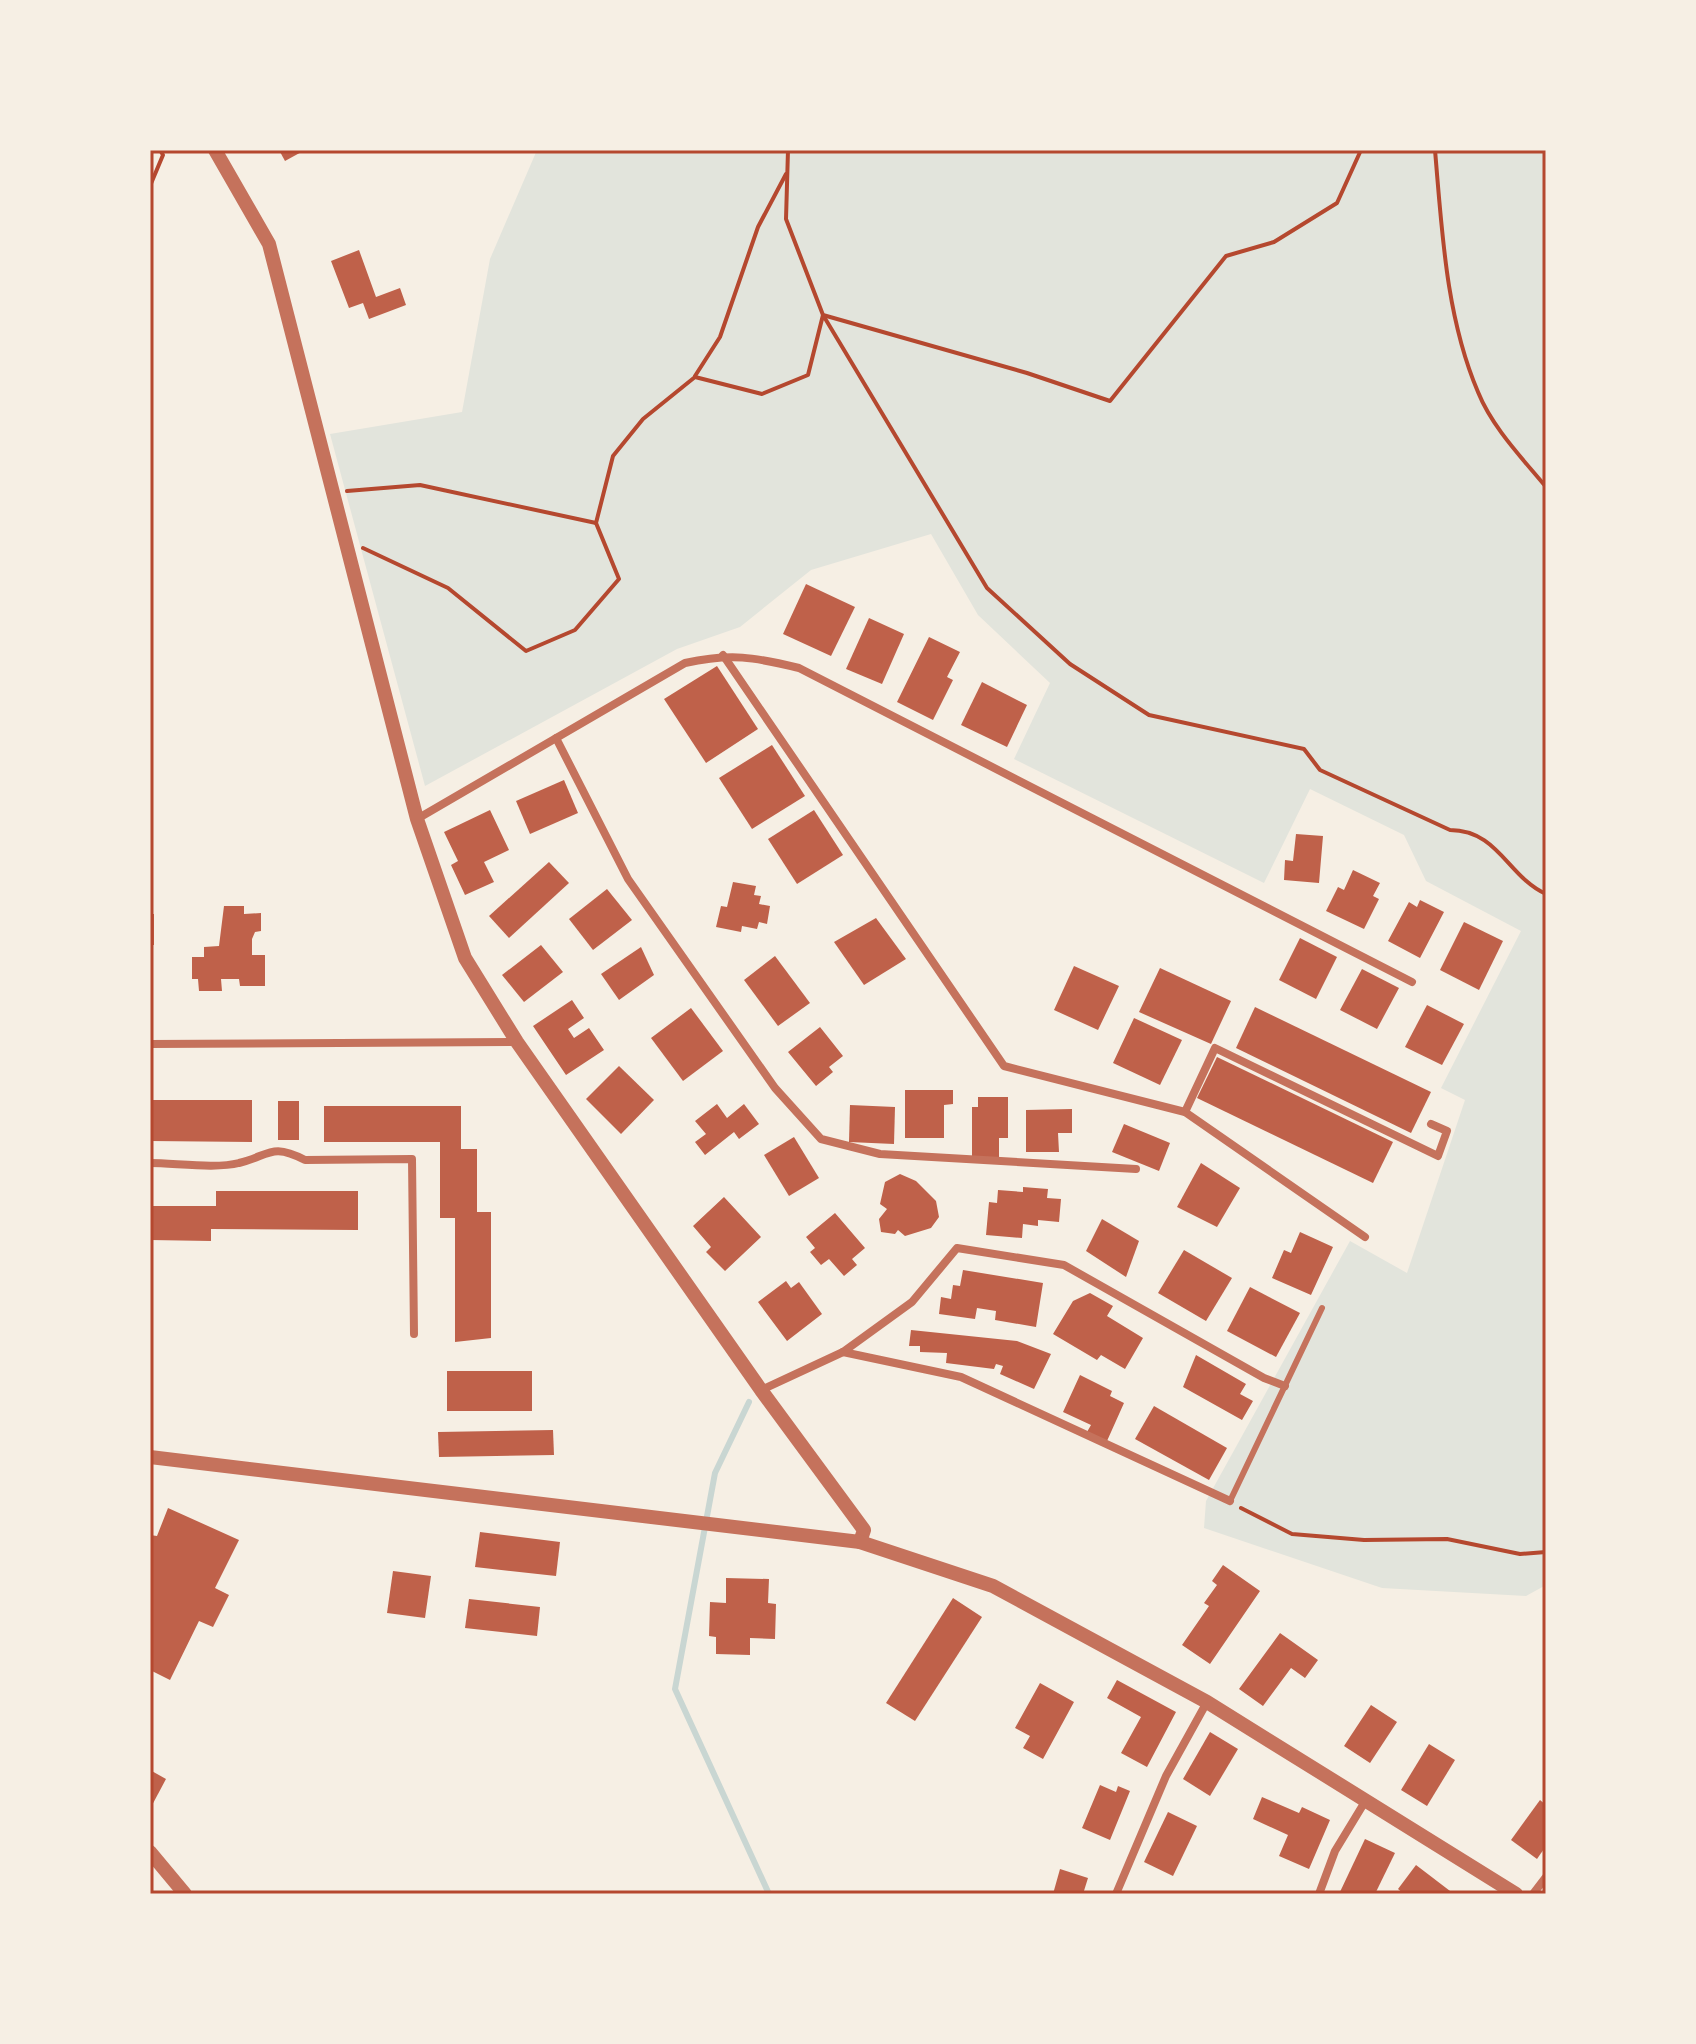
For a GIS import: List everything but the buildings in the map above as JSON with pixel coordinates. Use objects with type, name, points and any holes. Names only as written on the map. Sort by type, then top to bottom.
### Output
[{"type":"street","points":[[215,150],[269,244],[417,819],[465,958],[517,1042],[761,1390],[864,1530],[860,1542]]},
{"type":"street","points":[[417,819],[685,663],[723,655],[750,655],[799,668],[1412,982]]},
{"type":"street","points":[[723,655],[1004,1066],[1185,1112],[1365,1237]]},
{"type":"street","points":[[556,738],[628,879],[775,1088],[821,1139],[880,1154],[1136,1169]]},
{"type":"street","points":[[150,1044],[517,1042]]},
{"type":"street","points":[[1185,1112],[1215,1048],[1438,1156],[1447,1131],[1431,1124]]},
{"type":"street","points":[[150,1163],[239,1163],[263,1152],[290,1152],[305,1160],[412,1159],[414,1334]]},
{"type":"street","points":[[761,1390],[843,1352],[912,1302],[957,1248],[1064,1265],[1264,1378],[1285,1386]]},
{"type":"street","points":[[843,1352],[961,1377],[1230,1501]]},
{"type":"street","points":[[150,1457],[860,1542],[993,1586],[1207,1702],[1516,1894]]},
{"type":"street","points":[[1116,1894],[1166,1776],[1207,1702]]},
{"type":"street","points":[[1319,1894],[1335,1851],[1366,1800]]},
{"type":"street","points":[[150,1852],[185,1894]]},
{"type":"street","points":[[1533,1894],[1546,1877]]},
{"type":"lane","points":[[1230,1501],[1322,1308]]},
{"type":"path","points":[[150,186],[163,155],[160,150]]},
{"type":"path","points":[[788,150],[786,219],[823,315],[987,588],[1070,664],[1149,715],[1304,749],[1320,770],[1450,830],[1471,830],[1512,863],[1535,889],[1546,894]]},
{"type":"path","points":[[823,315],[1027,373],[1110,401],[1226,256],[1274,242],[1337,203],[1361,150]]},
{"type":"path","points":[[1435,150],[1444,260],[1461,346],[1478,395],[1508,441],[1546,487]]},
{"type":"path","points":[[346,541],[401,563],[448,588],[526,651],[575,630],[619,579],[596,523],[613,456],[643,419],[695,377],[720,337],[758,227],[787,172]]},
{"type":"path","points":[[695,377],[762,394],[808,375],[823,315]]},
{"type":"path","points":[[333,492],[420,485],[596,523]]},
{"type":"path","points":[[1230,1501],[1292,1534],[1364,1540],[1447,1539],[1520,1554],[1546,1552]]},
{"type":"shaded area","points":[[537,150],[1546,150],[1546,1585],[1526,1596],[1382,1588],[1204,1528],[1206,1501],[1350,1241],[1407,1273],[1465,1100],[1441,1088],[1521,931],[1426,881],[1404,835],[1310,789],[1264,883],[1014,759],[1050,683],[978,615],[931,534],[811,570],[740,627],[677,649],[425,786],[330,434],[462,412],[490,259]]},
{"type":"waterway","points":[[749,1402],[715,1473],[675,1689],[769,1894]]}]
